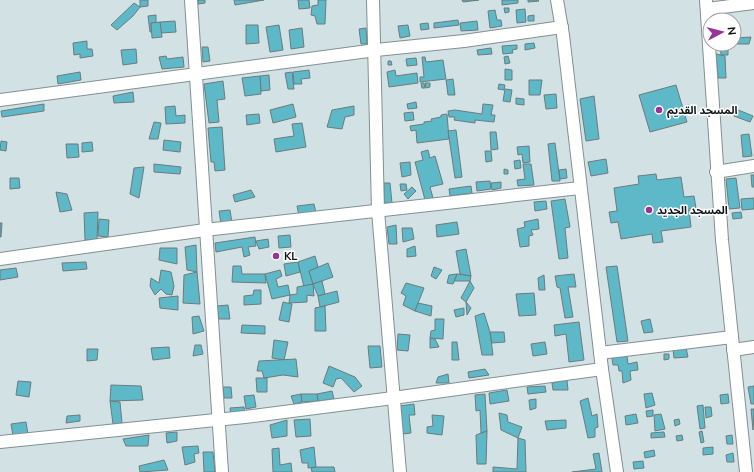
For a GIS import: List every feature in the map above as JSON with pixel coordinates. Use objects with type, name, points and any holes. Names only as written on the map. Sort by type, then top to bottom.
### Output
[{"type":"street","points":[[191,0],[222,472]]},
{"type":"street","points":[[373,0],[376,50],[378,211],[400,472]]},
{"type":"street","points":[[557,0],[562,27],[602,369],[617,472]]},
{"type":"street","points":[[746,472],[716,172],[706,5],[754,3]]},
{"type":"street","points":[[0,100],[376,50],[464,41],[562,27]]},
{"type":"street","points":[[716,172],[754,166]]},
{"type":"street","points":[[0,259],[205,230],[580,188]]},
{"type":"street","points":[[600,353],[732,337]]},
{"type":"street","points":[[733,350],[754,347]]},
{"type":"street","points":[[0,442],[219,420],[602,369]]},
{"type":"building","points":[[140,0],[148,0],[148,6],[140,7]]},
{"type":"building","points":[[198,0],[205,0],[205,3],[198,4]]},
{"type":"building","points":[[234,0],[264,0],[235,5]]},
{"type":"building","points":[[298,0],[309,0],[310,8],[299,9]]},
{"type":"building","points":[[318,0],[326,0],[325,24],[317,24],[315,16],[311,15],[312,6],[318,5]]},
{"type":"building","points":[[462,0],[479,0],[463,2]]},
{"type":"building","points":[[502,0],[518,0],[518,3],[502,5]]},
{"type":"building","points":[[528,0],[538,0],[539,1],[528,2]]},
{"type":"building","points":[[134,3],[140,7],[133,16],[117,30],[111,25]]},
{"type":"building","points":[[504,8],[509,8],[509,12],[505,13]]},
{"type":"building","points":[[525,9],[526,22],[517,23],[516,10]]},
{"type":"building","points":[[495,10],[497,20],[501,20],[502,26],[490,28],[488,11]]},
{"type":"building","points":[[156,15],[156,23],[151,23],[152,32],[150,32],[148,16]]},
{"type":"building","points":[[534,15],[534,21],[528,21],[528,16]]},
{"type":"building","points":[[458,20],[459,25],[434,28],[434,23]]},
{"type":"building","points":[[175,21],[176,32],[161,33],[160,22]]},
{"type":"building","points":[[477,21],[478,30],[461,31],[460,23]]},
{"type":"building","points":[[160,22],[162,37],[152,38],[151,23]]},
{"type":"building","points":[[428,23],[429,29],[421,30],[420,24]]},
{"type":"building","points":[[246,25],[258,25],[259,43],[246,44]]},
{"type":"building","points":[[279,25],[283,50],[270,52],[266,27]]},
{"type":"building","points":[[408,25],[410,36],[400,38],[398,26]]},
{"type":"building","points":[[302,28],[304,47],[291,49],[289,30]]},
{"type":"building","points":[[366,28],[367,44],[361,44],[359,29]]},
{"type":"building","points":[[751,37],[749,44],[742,44],[742,38]]},
{"type":"building","points":[[87,41],[87,49],[92,49],[93,56],[80,58],[80,54],[74,55],[73,43]]},
{"type":"building","points":[[534,43],[535,48],[525,50],[525,44]]},
{"type":"building","points":[[517,45],[517,49],[512,50],[513,53],[503,54],[502,46]]},
{"type":"building","points":[[202,47],[208,47],[210,61],[203,62]]},
{"type":"building","points":[[491,48],[492,54],[478,55],[477,50]]},
{"type":"building","points":[[136,49],[137,63],[123,65],[121,50]]},
{"type":"building","points":[[721,52],[728,52],[728,55],[721,55]]},
{"type":"building","points":[[716,54],[725,56],[726,78],[718,78]]},
{"type":"building","points":[[166,56],[167,59],[183,57],[184,67],[162,69],[159,57]]},
{"type":"building","points":[[508,56],[510,63],[505,64],[504,57]]},
{"type":"building","points":[[422,57],[425,57],[426,62],[443,60],[446,79],[420,82],[420,77],[424,77]]},
{"type":"building","points":[[416,58],[417,65],[407,66],[406,59]]},
{"type":"building","points":[[388,61],[391,61],[392,65],[388,65]]},
{"type":"building","points":[[505,69],[512,70],[512,80],[505,80]]},
{"type":"building","points":[[309,70],[310,78],[301,79],[302,84],[294,84],[293,72]]},
{"type":"building","points":[[395,70],[396,76],[417,73],[418,83],[389,87],[387,72]]},
{"type":"building","points":[[80,72],[81,80],[58,84],[57,76]]},
{"type":"building","points":[[292,72],[294,89],[288,89],[285,73]]},
{"type":"building","points":[[269,75],[270,90],[261,91],[260,76]]},
{"type":"building","points":[[260,76],[261,94],[245,96],[242,78]]},
{"type":"building","points":[[453,79],[455,95],[448,95],[446,80]]},
{"type":"building","points":[[529,80],[542,80],[540,95],[529,95]]},
{"type":"building","points":[[223,81],[225,99],[217,100],[219,122],[209,123],[204,84]]},
{"type":"building","points":[[421,83],[424,83],[425,88],[422,88]]},
{"type":"building","points":[[425,83],[430,83],[430,87],[426,88]]},
{"type":"building","points":[[499,84],[505,85],[504,90],[498,89]]},
{"type":"building","points":[[676,85],[687,122],[650,132],[639,95]]},
{"type":"building","points":[[505,89],[512,90],[510,102],[503,101]]},
{"type":"building","points":[[133,92],[134,102],[114,103],[113,96]]},
{"type":"building","points":[[556,94],[557,108],[546,109],[544,95]]},
{"type":"building","points":[[594,96],[599,139],[586,141],[580,99]]},
{"type":"building","points":[[516,98],[524,99],[524,105],[516,104]]},
{"type":"building","points":[[416,102],[417,108],[408,109],[407,104]]},
{"type":"building","points":[[44,104],[44,111],[2,117],[1,111]]},
{"type":"building","points":[[293,104],[296,117],[273,123],[270,110]]},
{"type":"building","points":[[483,104],[493,105],[491,115],[495,115],[494,122],[475,120],[475,123],[454,120],[455,117],[449,117],[448,111],[455,110],[482,114]]},
{"type":"building","points":[[175,106],[176,116],[185,115],[185,123],[166,124],[165,107]]},
{"type":"building","points":[[354,106],[354,115],[345,117],[342,129],[327,127],[332,110]]},
{"type":"building","points":[[736,109],[753,116],[750,122],[734,116]]},
{"type":"building","points":[[413,112],[414,120],[405,121],[404,113]]},
{"type":"building","points":[[259,114],[260,123],[247,125],[246,115]]},
{"type":"building","points":[[447,114],[449,139],[417,143],[416,130],[411,131],[410,126],[424,124],[424,122],[432,121],[431,119]]},
{"type":"building","points":[[154,122],[161,123],[158,139],[149,139]]},
{"type":"building","points":[[302,123],[306,147],[276,152],[274,139],[294,136],[292,124]]},
{"type":"building","points":[[222,127],[225,170],[215,171],[214,162],[211,162],[208,128]]},
{"type":"building","points":[[456,130],[462,177],[455,178],[448,131]]},
{"type":"building","points":[[490,132],[496,132],[498,149],[491,150]]},
{"type":"building","points":[[749,134],[752,156],[743,157],[741,135]]},
{"type":"building","points":[[164,140],[181,142],[180,152],[163,150]]},
{"type":"building","points":[[1,141],[7,142],[6,151],[0,150]]},
{"type":"building","points":[[92,142],[93,151],[82,152],[82,143]]},
{"type":"building","points":[[555,143],[560,181],[552,181],[548,144]]},
{"type":"building","points":[[66,144],[78,144],[79,157],[67,158]]},
{"type":"building","points":[[529,146],[530,162],[523,163],[522,154],[518,155],[517,147]]},
{"type":"building","points":[[428,150],[430,158],[435,156],[443,184],[430,187],[433,198],[425,200],[415,162],[423,160],[421,152]]},
{"type":"building","points":[[485,151],[491,151],[492,161],[486,162]]},
{"type":"building","points":[[606,159],[608,173],[591,176],[588,162]]},
{"type":"building","points":[[520,160],[521,168],[515,169],[514,161]]},
{"type":"building","points":[[410,162],[411,175],[402,177],[400,163]]},
{"type":"building","points":[[154,164],[181,167],[180,174],[154,172]]},
{"type":"building","points":[[523,164],[531,164],[534,185],[518,186],[517,180],[525,179]]},
{"type":"building","points":[[144,167],[139,198],[130,194],[134,168]]},
{"type":"building","points":[[504,169],[508,170],[508,174],[504,174]]},
{"type":"building","points":[[566,169],[567,178],[560,179],[559,170]]},
{"type":"building","points":[[656,174],[657,180],[681,177],[684,197],[694,196],[696,208],[689,209],[691,227],[661,231],[663,242],[653,243],[652,234],[621,239],[618,222],[611,223],[609,212],[617,211],[614,188],[639,184],[638,176]]},
{"type":"building","points":[[751,175],[754,175],[754,187],[752,187]]},
{"type":"building","points":[[10,178],[19,178],[20,188],[10,189]]},
{"type":"building","points":[[736,178],[740,208],[729,209],[726,179]]},
{"type":"building","points":[[490,181],[491,189],[477,191],[476,182]]},
{"type":"building","points":[[501,182],[501,188],[492,190],[491,183]]},
{"type":"building","points":[[384,183],[390,183],[392,203],[384,203]]},
{"type":"building","points":[[400,184],[406,184],[407,190],[401,191]]},
{"type":"building","points":[[471,186],[472,193],[450,196],[449,189]]},
{"type":"building","points":[[412,187],[416,191],[408,199],[404,194]]},
{"type":"building","points":[[251,190],[255,197],[235,202],[233,195]]},
{"type":"building","points":[[56,192],[67,194],[72,210],[60,212]]},
{"type":"building","points":[[754,198],[754,209],[742,210],[741,199]]},
{"type":"building","points":[[565,199],[570,227],[565,228],[568,258],[559,259],[551,201]]},
{"type":"building","points":[[546,201],[547,209],[535,211],[534,202]]},
{"type":"building","points":[[314,204],[316,213],[299,216],[297,206]]},
{"type":"building","points":[[230,210],[232,223],[221,224],[219,211]]},
{"type":"building","points":[[98,212],[97,240],[85,240],[84,213]]},
{"type":"building","points":[[741,212],[742,218],[733,219],[732,213]]},
{"type":"building","points":[[99,219],[109,220],[108,237],[98,236]]},
{"type":"building","points":[[538,219],[539,229],[531,230],[533,235],[529,236],[529,246],[520,247],[517,229],[525,227],[524,222]]},
{"type":"building","points":[[457,222],[459,234],[437,237],[436,225]]},
{"type":"building","points":[[0,223],[2,223],[1,237],[0,237]]},
{"type":"building","points":[[396,225],[397,244],[389,244],[387,227]]},
{"type":"building","points":[[402,228],[412,228],[414,239],[403,242]]},
{"type":"building","points":[[290,235],[291,247],[279,248],[278,236]]},
{"type":"building","points":[[255,237],[256,246],[248,247],[250,255],[244,257],[242,247],[216,252],[215,243]]},
{"type":"building","points":[[268,239],[269,247],[259,249],[256,241]]},
{"type":"building","points":[[196,245],[197,272],[187,270],[185,247]]},
{"type":"building","points":[[415,246],[416,256],[407,257],[407,249]]},
{"type":"building","points":[[160,248],[177,248],[177,264],[159,260]]},
{"type":"building","points":[[466,249],[471,276],[460,274],[456,251]]},
{"type":"building","points":[[315,256],[318,267],[309,271],[313,284],[304,287],[298,262]]},
{"type":"building","points":[[86,262],[87,269],[63,271],[62,263]]},
{"type":"building","points":[[298,262],[300,272],[286,276],[284,264]]},
{"type":"building","points":[[328,263],[333,277],[313,284],[309,271]]},
{"type":"building","points":[[233,266],[241,266],[242,274],[265,274],[266,283],[232,282]]},
{"type":"building","points":[[617,266],[628,341],[617,342],[606,267]]},
{"type":"building","points":[[434,267],[442,270],[436,279],[431,276]]},
{"type":"building","points":[[16,268],[18,277],[0,280],[0,270]]},
{"type":"building","points":[[161,270],[171,272],[174,286],[172,295],[166,294],[161,289],[155,295],[150,286],[151,278],[159,283]]},
{"type":"building","points":[[280,270],[282,276],[276,279],[278,287],[288,285],[290,295],[272,299],[265,274]]},
{"type":"building","points":[[197,272],[200,304],[183,303],[184,275]]},
{"type":"building","points":[[457,274],[471,276],[470,281],[454,281]]},
{"type":"building","points":[[457,274],[453,284],[447,283],[449,275]]},
{"type":"building","points":[[574,274],[576,287],[568,287],[573,317],[565,318],[560,288],[557,287],[555,276]]},
{"type":"building","points":[[544,275],[545,290],[539,290],[538,278]]},
{"type":"building","points":[[322,281],[325,294],[318,296],[313,284]]},
{"type":"building","points":[[470,281],[474,288],[466,302],[461,298]]},
{"type":"building","points":[[406,283],[424,288],[415,311],[403,305],[406,296],[401,293]]},
{"type":"building","points":[[313,284],[314,296],[307,295],[307,302],[289,303],[290,295],[297,294],[297,287]]},
{"type":"building","points":[[254,290],[261,290],[261,304],[244,305],[244,296],[253,295]]},
{"type":"building","points":[[337,291],[339,302],[320,307],[318,296]]},
{"type":"building","points":[[534,293],[536,315],[519,316],[516,294]]},
{"type":"building","points":[[178,296],[178,310],[160,308],[159,298]]},
{"type":"building","points":[[283,302],[292,304],[289,322],[279,320]]},
{"type":"building","points":[[466,302],[471,308],[467,315]]},
{"type":"building","points":[[418,303],[432,306],[431,316],[415,311]]},
{"type":"building","points":[[228,305],[230,319],[219,319],[217,306]]},
{"type":"building","points":[[325,306],[326,331],[315,331],[315,308]]},
{"type":"building","points":[[464,308],[464,315],[456,317],[454,310]]},
{"type":"building","points":[[484,313],[490,332],[493,355],[482,355],[475,316]]},
{"type":"building","points":[[199,316],[204,331],[193,334],[192,317]]},
{"type":"building","points":[[435,319],[444,319],[443,339],[430,338],[431,331],[435,330]]},
{"type":"building","points":[[650,319],[653,332],[644,333],[641,321]]},
{"type":"building","points":[[579,322],[584,360],[569,362],[566,334],[555,336],[554,325]]},
{"type":"building","points":[[242,325],[265,326],[265,334],[241,333]]},
{"type":"building","points":[[490,332],[504,332],[505,342],[492,343]]},
{"type":"building","points":[[398,334],[410,335],[408,351],[397,350]]},
{"type":"building","points":[[430,338],[435,339],[439,347],[430,348]]},
{"type":"building","points":[[274,340],[288,342],[284,360],[272,358]]},
{"type":"building","points":[[452,342],[457,342],[459,360],[452,360]]},
{"type":"building","points":[[545,342],[547,354],[533,356],[531,344]]},
{"type":"building","points":[[195,345],[201,345],[203,354],[193,356]]},
{"type":"building","points":[[368,346],[380,346],[382,367],[370,368]]},
{"type":"building","points":[[169,347],[170,358],[153,360],[151,348]]},
{"type":"building","points":[[686,347],[688,357],[674,358],[673,349]]},
{"type":"building","points":[[87,349],[98,349],[97,360],[87,361]]},
{"type":"building","points":[[664,354],[669,354],[669,359],[664,360]]},
{"type":"building","points":[[627,356],[628,364],[637,362],[638,370],[630,371],[631,380],[623,383],[622,371],[619,371],[618,365],[613,365],[612,358]]},
{"type":"building","points":[[296,359],[298,377],[283,375],[264,378],[262,371],[257,371],[259,361]]},
{"type":"building","points":[[329,366],[355,377],[362,386],[354,392],[341,378],[336,379],[333,387],[323,383]]},
{"type":"building","points":[[485,369],[489,375],[469,378],[468,372]]},
{"type":"building","points":[[448,374],[449,383],[436,383],[438,377]]},
{"type":"building","points":[[256,378],[267,378],[267,392],[257,392]]},
{"type":"building","points":[[567,380],[568,390],[553,390],[552,383]]},
{"type":"building","points":[[18,381],[31,382],[29,397],[16,395]]},
{"type":"building","points":[[111,385],[141,386],[143,400],[110,401]]},
{"type":"building","points":[[545,386],[546,392],[528,394],[527,387]]},
{"type":"building","points":[[754,386],[754,404],[751,404],[748,387]]},
{"type":"building","points":[[223,387],[231,387],[232,398],[224,398]]},
{"type":"building","points":[[507,390],[509,401],[490,404],[489,393]]},
{"type":"building","points":[[332,391],[334,399],[318,401],[317,394]]},
{"type":"building","points":[[652,393],[655,405],[646,408],[644,394]]},
{"type":"building","points":[[301,394],[302,402],[294,404],[291,396]]},
{"type":"building","points":[[301,394],[317,394],[318,401],[302,402]]},
{"type":"building","points":[[485,394],[487,431],[481,433],[480,410],[476,411],[475,395]]},
{"type":"building","points":[[728,394],[729,403],[721,404],[720,395]]},
{"type":"building","points":[[254,395],[256,407],[246,409],[244,396]]},
{"type":"building","points":[[588,398],[592,416],[597,414],[598,427],[595,428],[595,437],[588,438],[580,401]]},
{"type":"building","points":[[536,399],[536,408],[530,410],[529,400]]},
{"type":"building","points":[[110,401],[120,402],[122,423],[113,424]]},
{"type":"building","points":[[414,404],[415,415],[409,415],[411,433],[403,434],[400,406]]},
{"type":"building","points":[[703,405],[705,428],[700,429],[697,406]]},
{"type":"building","points":[[244,407],[245,414],[231,416],[230,408]]},
{"type":"building","points":[[705,407],[711,407],[712,416],[706,418]]},
{"type":"building","points":[[751,409],[754,409],[753,430]]},
{"type":"building","points":[[653,410],[653,416],[647,417],[646,411]]},
{"type":"building","points":[[499,413],[507,415],[508,422],[522,427],[518,438],[501,430]]},
{"type":"building","points":[[636,414],[638,423],[626,425],[625,416]]},
{"type":"building","points":[[661,414],[665,429],[655,431],[654,415]]},
{"type":"building","points":[[80,415],[80,421],[66,423],[67,416]]},
{"type":"building","points":[[432,415],[444,416],[442,435],[427,433],[427,427],[433,426]]},
{"type":"building","points":[[310,419],[311,436],[296,437],[294,420]]},
{"type":"building","points":[[679,419],[680,424],[675,426],[674,420]]},
{"type":"building","points":[[287,420],[287,436],[272,438],[270,425]]},
{"type":"building","points":[[566,420],[566,428],[547,430],[545,421]]},
{"type":"building","points":[[26,422],[28,434],[13,436],[11,424]]},
{"type":"building","points":[[487,431],[486,464],[477,464],[476,435]]},
{"type":"building","points":[[702,431],[704,442],[701,443],[699,432]]},
{"type":"building","points":[[177,432],[177,441],[167,443],[166,433]]},
{"type":"building","points":[[664,432],[665,437],[651,438],[651,433]]},
{"type":"building","points":[[149,435],[148,446],[126,446],[123,439]]},
{"type":"building","points":[[682,435],[683,440],[677,441],[676,436]]},
{"type":"building","points":[[732,435],[733,444],[727,444],[726,436]]},
{"type":"building","points":[[518,438],[525,440],[526,472],[493,472],[493,467],[517,469]]},
{"type":"building","points":[[198,446],[199,453],[194,454],[195,462],[185,465],[182,447]]},
{"type":"building","points":[[314,447],[316,467],[308,468],[308,463],[302,463],[300,450]]},
{"type":"building","points":[[713,447],[713,454],[703,455],[703,448]]},
{"type":"building","points":[[279,448],[280,465],[291,463],[292,472],[273,472],[272,449]]},
{"type":"building","points":[[654,450],[655,456],[645,458],[644,452]]},
{"type":"building","points":[[203,452],[213,452],[215,472],[204,472]]},
{"type":"building","points":[[599,453],[602,472],[572,472],[596,469],[593,454]]},
{"type":"building","points":[[733,453],[734,462],[727,462],[726,455]]},
{"type":"building","points":[[164,460],[168,470],[140,472],[139,466]]},
{"type":"building","points":[[643,461],[644,468],[634,469],[633,462]]},
{"type":"building","points":[[334,467],[335,472],[312,472],[311,468]]},
{"type":"place","name":"المسجد القديم","points":[[659,110]]},
{"type":"place","name":"المسجد الجديد","points":[[649,210]]},
{"type":"place","name":"KL","points":[[276,256]]}]
